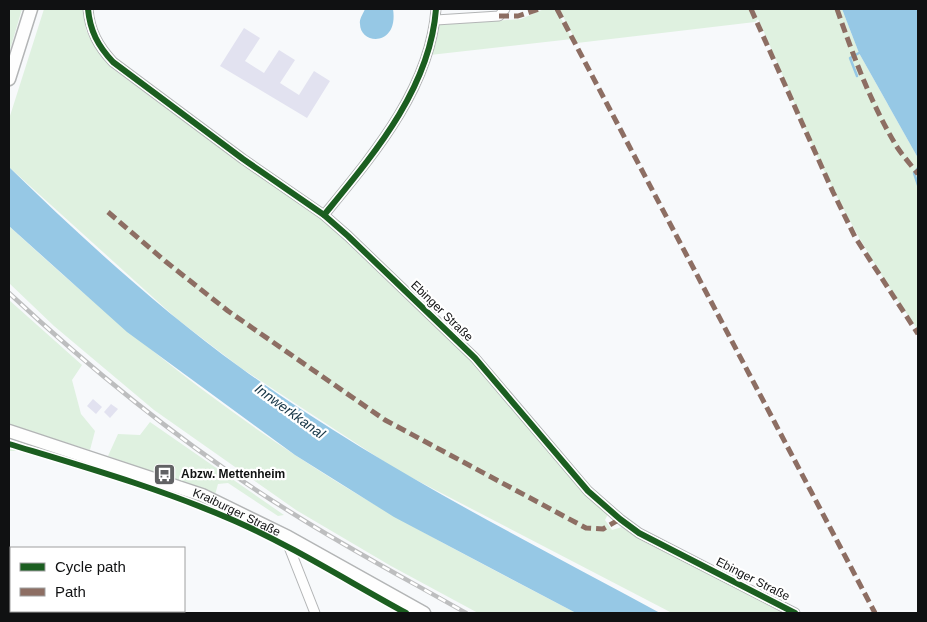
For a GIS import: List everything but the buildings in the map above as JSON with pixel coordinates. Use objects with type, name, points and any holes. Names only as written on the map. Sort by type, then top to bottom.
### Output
[{"type":"main road","points":[[9,79],[31,9]]},
{"type":"main road","name":"Kraiburger Straße","points":[[9,431],[202,495],[288,537],[424,613]]},
{"type":"main road","points":[[9,441],[27,438]]},
{"type":"street","name":"Ebinger Straße","points":[[88,9],[90,26],[97,44],[125,72],[243,159],[324,215],[475,358],[573,474],[620,520],[640,533],[795,613]]},
{"type":"street","points":[[324,215],[371,158],[393,126],[422,66],[436,20],[436,9]]},
{"type":"street","points":[[436,20],[499,16],[505,9]]},
{"type":"street","points":[[288,537],[289,547],[315,613]]},
{"type":"green space","points":[[9,9],[22,9],[9,53]]},
{"type":"green space","points":[[44,9],[83,9],[86,30],[95,47],[113,69],[235,159],[319,214],[343,235],[472,361],[576,483],[608,514],[605,520],[612,530],[622,527],[627,529],[786,613],[672,613],[397,470],[241,368],[177,319],[9,167],[9,119]]},
{"type":"green space","points":[[544,9],[556,9],[572,39],[430,55],[437,25],[521,19]]},
{"type":"green space","points":[[559,9],[842,9],[859,53],[918,158],[918,330],[847,217],[809,138],[758,19],[755,22],[577,43]]},
{"type":"green space","points":[[9,226],[112,317],[183,375],[295,455],[398,518],[576,613],[478,613],[391,566],[296,510],[154,410],[54,326],[9,283]]},
{"type":"green space","points":[[9,300],[82,365],[72,380],[81,414],[95,431],[90,450],[9,425]]},
{"type":"green space","points":[[150,422],[284,515],[278,516],[228,483],[218,484],[215,495],[108,456],[118,434],[140,435]]},
{"type":"green space","points":[[9,444],[28,444],[200,501],[283,541],[285,546],[233,522],[144,487],[89,473],[26,451],[9,451]]},
{"type":"water","points":[[365,9],[393,9],[393,21],[390,30],[385,36],[379,39],[372,39],[362,31],[360,20]]},
{"type":"water","points":[[842,9],[918,9],[918,158],[859,53]]},
{"type":"water","name":"Innwerkkanal","points":[[9,167],[64,220],[150,297],[210,345],[291,403],[342,436],[446,497],[660,613],[576,613],[394,517],[295,455],[127,332],[9,226]]},
{"type":"waterway","points":[[857,76],[850,58],[859,53]]},
{"type":"waterway","points":[[918,168],[914,173],[918,185]]},
{"type":"railway","points":[[9,293],[110,382],[217,464],[313,526],[466,613]]},
{"type":"marked path","points":[[499,16],[518,16],[539,9]]},
{"type":"marked path","points":[[557,9],[875,613]]},
{"type":"marked path","points":[[751,9],[855,237],[918,334]]},
{"type":"marked path","points":[[837,9],[856,62],[879,114],[897,147],[918,174]]},
{"type":"marked path","points":[[108,212],[165,261],[228,311],[385,420],[586,528],[603,529],[620,519]]},
{"type":"cycle path","points":[[88,9],[96,38],[113,62],[243,159],[324,215],[348,236],[475,358],[588,491],[620,519],[639,533],[795,613]]},
{"type":"cycle path","points":[[324,215],[379,145],[411,94],[423,66],[431,38],[436,9]]},
{"type":"cycle path","points":[[9,444],[95,470],[207,509],[300,553],[406,613]]},
{"type":"place","name":"Abzw. Mettenheim","points":[[165,474]]}]
